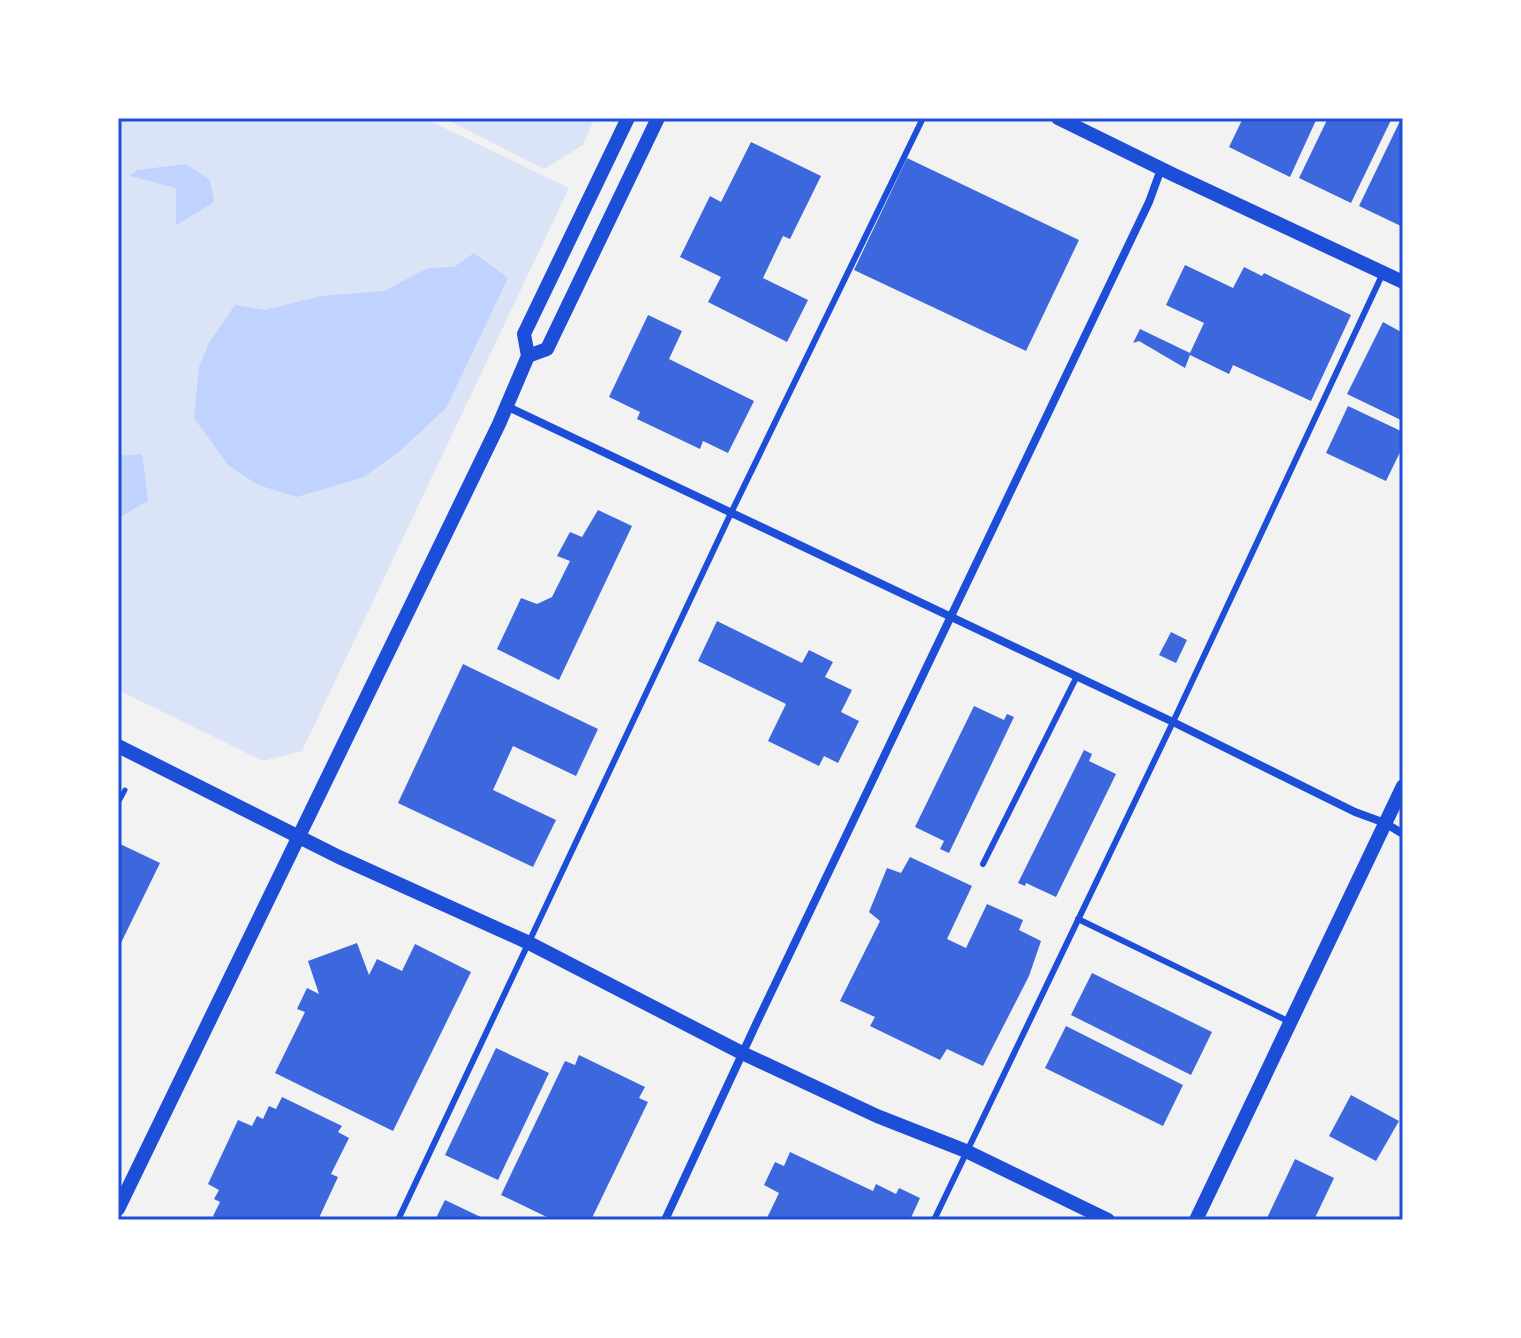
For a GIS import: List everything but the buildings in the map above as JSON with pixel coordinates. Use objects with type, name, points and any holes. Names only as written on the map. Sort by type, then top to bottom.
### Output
[{"type":"street","points":[[118,1209],[506,406],[528,356],[524,334],[628,118]]},
{"type":"street","points":[[528,356],[547,349],[658,118]]},
{"type":"street","points":[[1058,118],[1403,282]]},
{"type":"street","points":[[665,1220],[1149,202],[1161,169]]},
{"type":"street","points":[[506,406],[1403,834]]},
{"type":"street","points":[[118,746],[297,835],[527,942],[742,1053],[877,1116],[966,1151],[1108,1220]]},
{"type":"street","points":[[1196,1220],[1403,786]]},
{"type":"lane","points":[[398,1220],[731,513],[923,118]]},
{"type":"lane","points":[[934,1220],[1173,722],[1383,273]]},
{"type":"lane","points":[[983,864],[1077,676]]},
{"type":"lane","points":[[1078,919],[1290,1022]]},
{"type":"path","points":[[118,803],[125,790]]},
{"type":"shaded area","points":[[118,118],[424,118],[569,188],[302,751],[263,761],[118,690]]},
{"type":"shaded area","points":[[444,118],[595,118],[583,145],[544,169]]},
{"type":"water","points":[[186,164],[210,180],[214,202],[176,225],[176,188],[130,176],[137,170]]},
{"type":"water","points":[[474,253],[508,278],[446,408],[400,451],[364,477],[297,497],[258,485],[228,465],[194,418],[199,367],[209,343],[235,305],[265,310],[321,296],[384,291],[428,268],[454,267]]},
{"type":"water","points":[[142,454],[148,501],[118,518],[118,456]]}]
